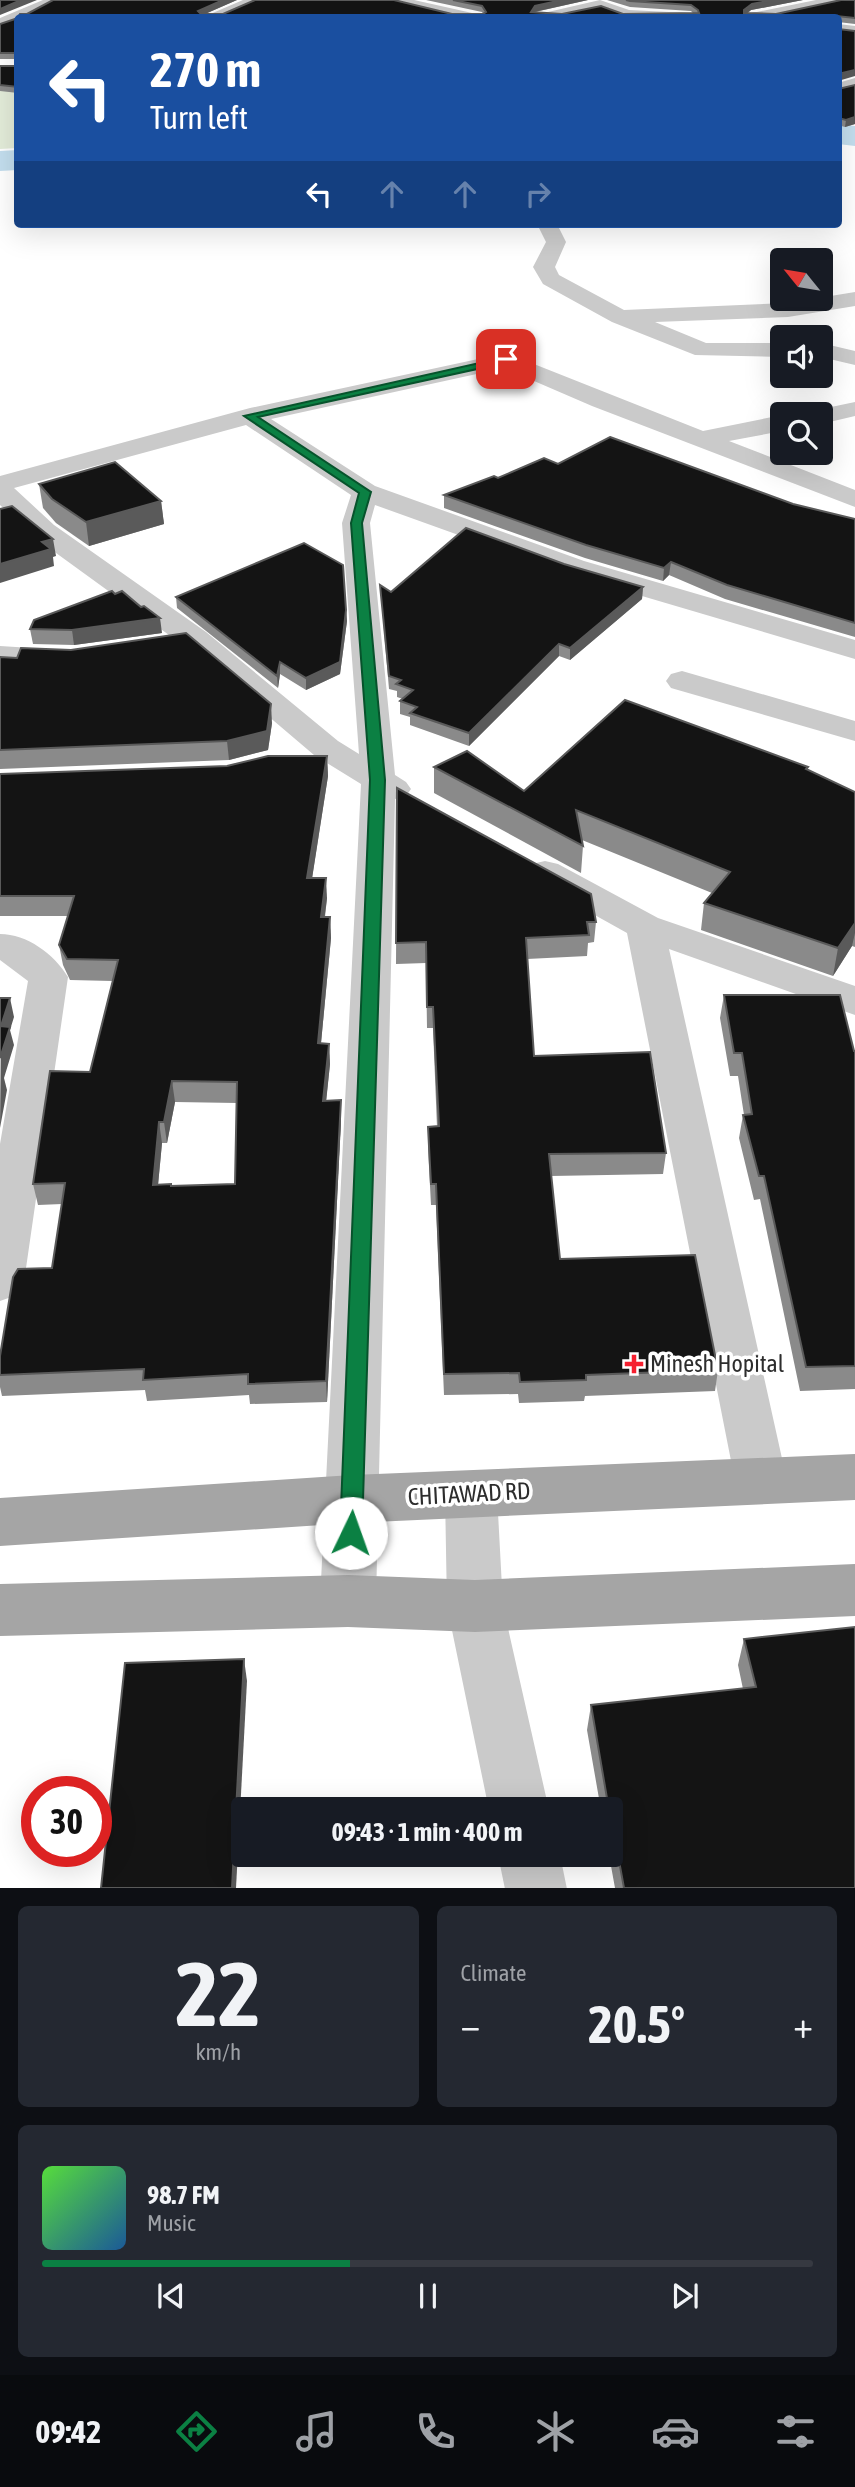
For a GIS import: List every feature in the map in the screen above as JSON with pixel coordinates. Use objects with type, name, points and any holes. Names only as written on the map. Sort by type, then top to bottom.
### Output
[{"type":"main road","name":"CHITAWAD RD","points":[[0,1522],[352,1499],[855,1477]]},
{"type":"main road","points":[[0,1610],[348,1601],[475,1606],[855,1590]]},
{"type":"street","points":[[219,14],[256,0]]},
{"type":"street","points":[[394,0],[458,14]]},
{"type":"street","points":[[582,0],[602,4],[621,14]]},
{"type":"street","points":[[558,14],[602,4],[652,0]]},
{"type":"street","points":[[771,14],[837,0]]},
{"type":"street","points":[[11,4],[49,3]]},
{"type":"street","points":[[23,14],[49,3]]},
{"type":"street","points":[[549,228],[556,242],[544,267],[551,279],[620,317],[703,350],[770,350]]},
{"type":"street","points":[[620,317],[788,310],[855,299]]},
{"type":"street","points":[[833,353],[855,358]]},
{"type":"street","points":[[0,484],[250,416],[506,359],[601,401],[855,499]]},
{"type":"street","points":[[833,414],[855,409]]},
{"type":"street","points":[[250,416],[365,492],[574,568],[855,650]]},
{"type":"street","points":[[704,439],[770,425]]},
{"type":"street","points":[[0,490],[44,531],[195,639],[308,753],[377,780],[426,807]]},
{"type":"street","points":[[348,1601],[377,780],[356,523],[365,492]]},
{"type":"street","points":[[143,648],[195,639]]},
{"type":"street","points":[[0,655],[32,659],[90,657]]},
{"type":"street","points":[[682,681],[855,731]]},
{"type":"street","points":[[523,860],[645,927],[855,1001]]},
{"type":"street","points":[[645,927],[761,1481]]},
{"type":"street","points":[[0,947],[12,947],[48,977],[0,1282]]},
{"type":"street","points":[[471,1494],[475,1606],[516,1797]]},
{"type":"street","points":[[532,1867],[536,1888]]},
{"type":"green space","points":[[14,87],[14,148],[0,149],[0,89]]},
{"type":"building","points":[[0,0],[21,0],[0,9]]},
{"type":"building","points":[[53,0],[223,0],[198,11],[201,14],[27,14]]},
{"type":"building","points":[[255,0],[394,0],[452,14],[223,14]]},
{"type":"building","points":[[453,0],[562,0],[535,6],[531,12],[562,14],[483,14],[486,12],[482,6]]},
{"type":"building","points":[[626,0],[773,0],[752,4],[744,13],[776,14],[623,14],[699,13],[691,5]]},
{"type":"building","points":[[841,0],[855,0],[855,18],[842,17],[842,14],[776,14]]},
{"type":"building","points":[[601,6],[623,14],[562,14]]},
{"type":"building","points":[[14,19],[14,53],[0,53],[0,24]]},
{"type":"building","points":[[842,29],[855,31],[855,70],[842,73]]},
{"type":"building","points":[[0,66],[14,66],[14,87],[0,85]]},
{"type":"building","points":[[855,85],[855,117],[846,120],[842,119],[842,88]]},
{"type":"building","points":[[610,437],[793,504],[855,519],[855,623],[727,585],[671,562],[664,568],[586,545],[444,495],[494,476],[498,478],[544,458],[558,464]]},
{"type":"building","points":[[115,462],[161,501],[86,522],[52,499],[39,484]]},
{"type":"building","points":[[12,506],[53,539],[42,542],[51,549],[0,564],[0,509]]},
{"type":"building","points":[[466,528],[564,564],[643,587],[570,648],[559,644],[469,733],[410,713],[417,707],[400,701],[413,690],[396,684],[401,680],[389,676],[380,585],[391,592]]},
{"type":"building","points":[[304,543],[343,565],[346,610],[340,662],[306,678],[280,662],[277,676],[176,597]]},
{"type":"building","points":[[112,591],[115,594],[122,591],[160,618],[72,630],[30,629],[34,620]]},
{"type":"building","points":[[186,633],[271,704],[267,731],[227,741],[0,750],[0,657],[17,658],[21,648],[71,650]]},
{"type":"building","points":[[625,700],[808,767],[806,769],[855,792],[855,923],[838,948],[704,903],[730,872],[576,810],[583,846],[434,767],[467,751],[524,791]]},
{"type":"building","points":[[268,756],[327,756],[307,878],[326,878],[321,917],[330,917],[318,1043],[329,1044],[323,1101],[341,1100],[326,1381],[248,1384],[248,1374],[143,1380],[144,1369],[0,1375],[0,1356],[13,1277],[18,1269],[52,1268],[65,1183],[33,1184],[50,1071],[90,1072],[118,960],[67,959],[59,945],[74,896],[0,896],[0,774],[227,766]],"holes":[[[172,1081],[237,1082],[235,1184],[153,1185],[159,1122],[164,1122]]]},
{"type":"building","points":[[397,788],[591,894],[596,922],[587,922],[589,935],[526,938],[534,1056],[650,1052],[666,1153],[549,1154],[560,1259],[695,1255],[718,1370],[586,1375],[586,1380],[520,1382],[519,1373],[444,1374],[436,1184],[431,1184],[428,1127],[439,1126],[433,1007],[427,1007],[426,942],[396,943]]},
{"type":"building","points":[[724,995],[840,995],[855,1051],[855,1366],[806,1367],[764,1176],[759,1176],[743,1115],[752,1114],[742,1053],[734,1053]]},
{"type":"building","points":[[0,998],[10,998],[1,1026],[10,1027],[0,1058]]},
{"type":"building","points":[[855,1627],[855,1888],[624,1888],[620,1867],[623,1867],[623,1797],[607,1797],[591,1705],[756,1687],[744,1639]]},
{"type":"building","points":[[244,1659],[237,1797],[231,1797],[232,1888],[101,1888],[103,1867],[112,1867],[112,1785],[125,1663]]},
{"type":"waterway","points":[[842,134],[855,136]]},
{"type":"waterway","points":[[0,161],[14,160]]},
{"type":"place","name":"Minesh Hopital","points":[[634,1364]]},
{"type":"route","points":[[351,1533],[377,780],[356,523],[365,492],[250,416],[506,359]]}]
